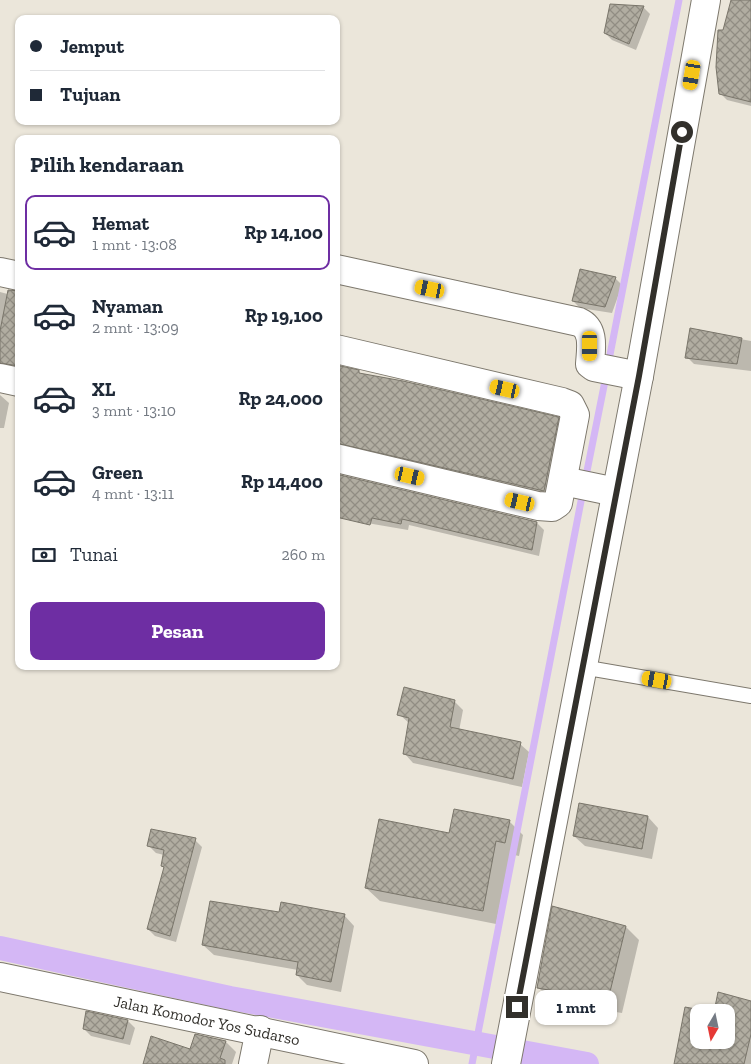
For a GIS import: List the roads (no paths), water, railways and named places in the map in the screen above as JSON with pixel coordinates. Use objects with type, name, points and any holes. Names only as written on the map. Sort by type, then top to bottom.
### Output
[{"type":"street","points":[[506,1064],[582,666],[611,491],[636,375],[706,0]]},
{"type":"street","points":[[340,270],[579,322],[586,325],[590,331],[590,364],[603,369],[636,375]]},
{"type":"street","points":[[0,272],[15,275]]},
{"type":"street","points":[[340,350],[562,402],[570,406],[575,415],[568,482],[558,502],[552,507],[538,506],[340,459]]},
{"type":"street","points":[[0,378],[15,381]]},
{"type":"street","points":[[568,482],[611,491]]},
{"type":"street","name":"Jalan Komodor Yos Sudarso","points":[[0,977],[260,1030],[414,1064]]},
{"type":"street","points":[[253,1064],[260,1030]]},
{"type":"lane","points":[[582,666],[751,696]]},
{"type":"waterway","points":[[608,365],[679,0]]},
{"type":"waterway","points":[[585,481],[606,376]]},
{"type":"waterway","points":[[472,1064],[583,491]]},
{"type":"waterway","points":[[0,948],[230,998],[587,1064]]}]
